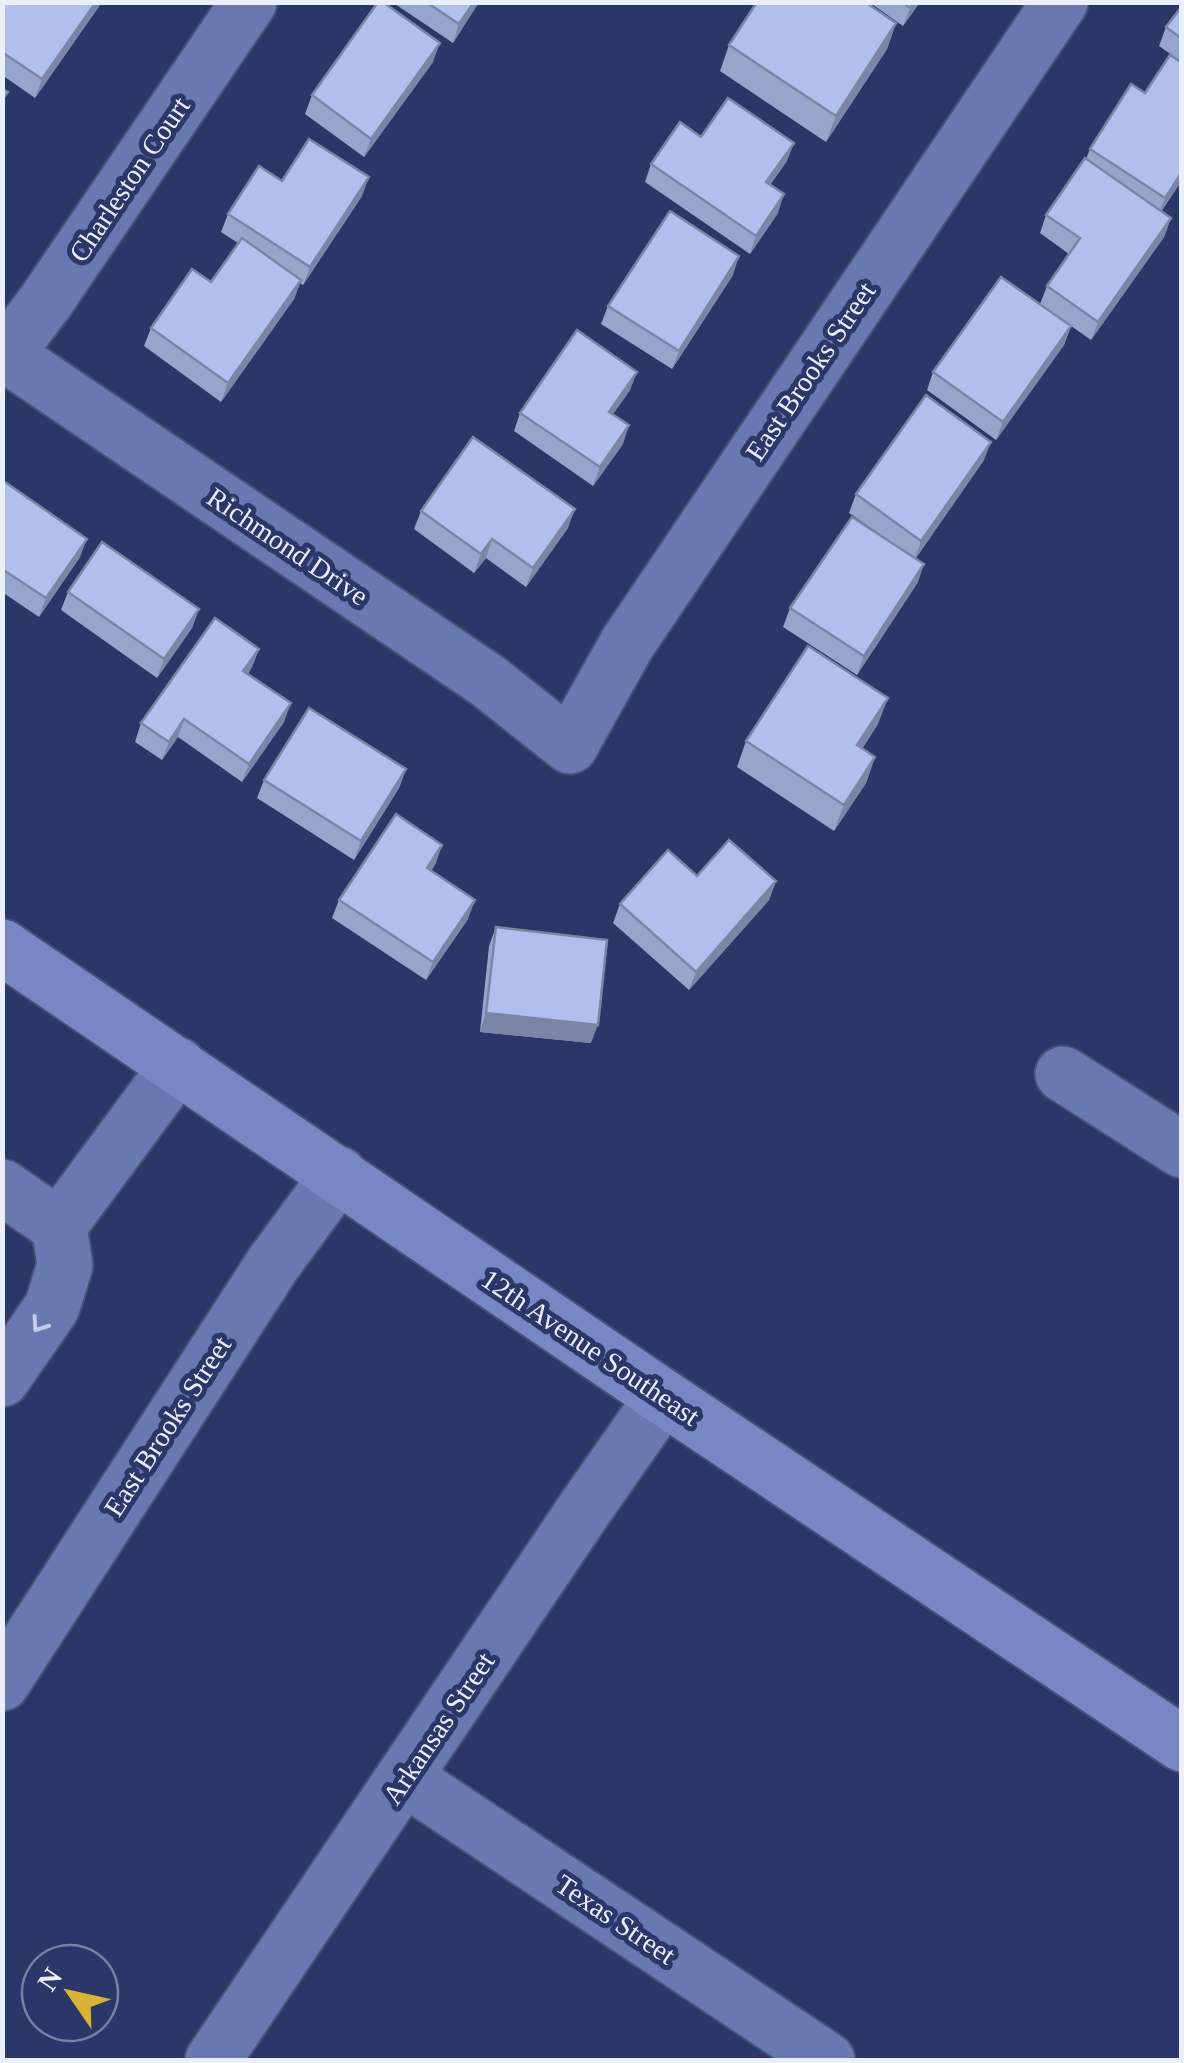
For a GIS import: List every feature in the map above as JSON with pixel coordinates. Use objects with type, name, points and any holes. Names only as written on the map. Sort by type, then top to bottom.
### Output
[{"type":"main road","name":"12th Avenue Southeast","points":[[2,947],[1182,1744]]},
{"type":"street","name":"Charleston Court","points":[[4,353],[46,301],[249,2]]},
{"type":"street","name":"East Brooks Street","points":[[570,746],[626,644],[1060,2]]},
{"type":"street","name":"Richmond Drive","points":[[4,353],[488,682],[570,746]]},
{"type":"street","points":[[58,1226],[178,1065]]},
{"type":"street","points":[[1063,1074],[1182,1150]]},
{"type":"street","name":"East Brooks Street","points":[[2,1683],[272,1264],[340,1174]]},
{"type":"street","points":[[2,1187],[58,1226],[65,1265],[52,1307],[2,1379]]},
{"type":"street","name":"Arkansas Street","points":[[213,2060],[664,1397]]},
{"type":"street","name":"Texas Street","points":[[404,1778],[827,2060]]},
{"type":"building","points":[[6,2],[96,2],[42,79],[2,52],[2,7]]},
{"type":"building","points":[[378,2],[440,43],[371,139],[312,95]]},
{"type":"building","points":[[426,2],[474,2],[459,24]]},
{"type":"building","points":[[757,2],[865,2],[896,23],[836,116],[729,45]]},
{"type":"building","points":[[1182,6],[1182,39],[1166,27]]},
{"type":"building","points":[[1170,55],[1182,63],[1182,172],[1165,198],[1090,149],[1131,84],[1145,93]]},
{"type":"building","points":[[728,98],[794,143],[766,182],[784,194],[756,236],[651,164],[680,122],[701,137]]},
{"type":"building","points":[[309,139],[369,177],[310,267],[228,214],[259,166],[282,181]]},
{"type":"building","points":[[1085,158],[1171,218],[1098,322],[1047,286],[1080,238],[1046,215]]},
{"type":"building","points":[[670,211],[739,256],[679,351],[608,306]]},
{"type":"building","points":[[242,238],[301,280],[228,383],[151,328],[192,269],[211,282]]},
{"type":"building","points":[[1001,277],[1071,326],[1003,422],[933,372]]},
{"type":"building","points":[[577,330],[637,372],[609,412],[629,425],[600,467],[520,413]]},
{"type":"building","points":[[926,395],[991,442],[921,541],[856,494]]},
{"type":"building","points":[[473,437],[575,509],[533,568],[492,539],[481,554],[421,511]]},
{"type":"building","points":[[2,480],[87,539],[46,598],[2,569]]},
{"type":"building","points":[[852,517],[924,564],[864,656],[790,608]]},
{"type":"building","points":[[102,542],[199,609],[164,659],[68,592]]},
{"type":"building","points":[[215,618],[259,649],[243,671],[291,703],[249,764],[184,719],[169,742],[141,723]]},
{"type":"building","points":[[808,646],[888,698],[857,745],[875,757],[844,805],[746,741]]},
{"type":"building","points":[[309,708],[406,769],[361,841],[264,780]]},
{"type":"building","points":[[396,814],[442,845],[427,868],[475,900],[433,962],[339,900]]},
{"type":"building","points":[[729,840],[776,881],[696,972],[620,904],[668,850],[697,876]]},
{"type":"building","points":[[496,927],[607,940],[598,1025],[486,1013]]}]
